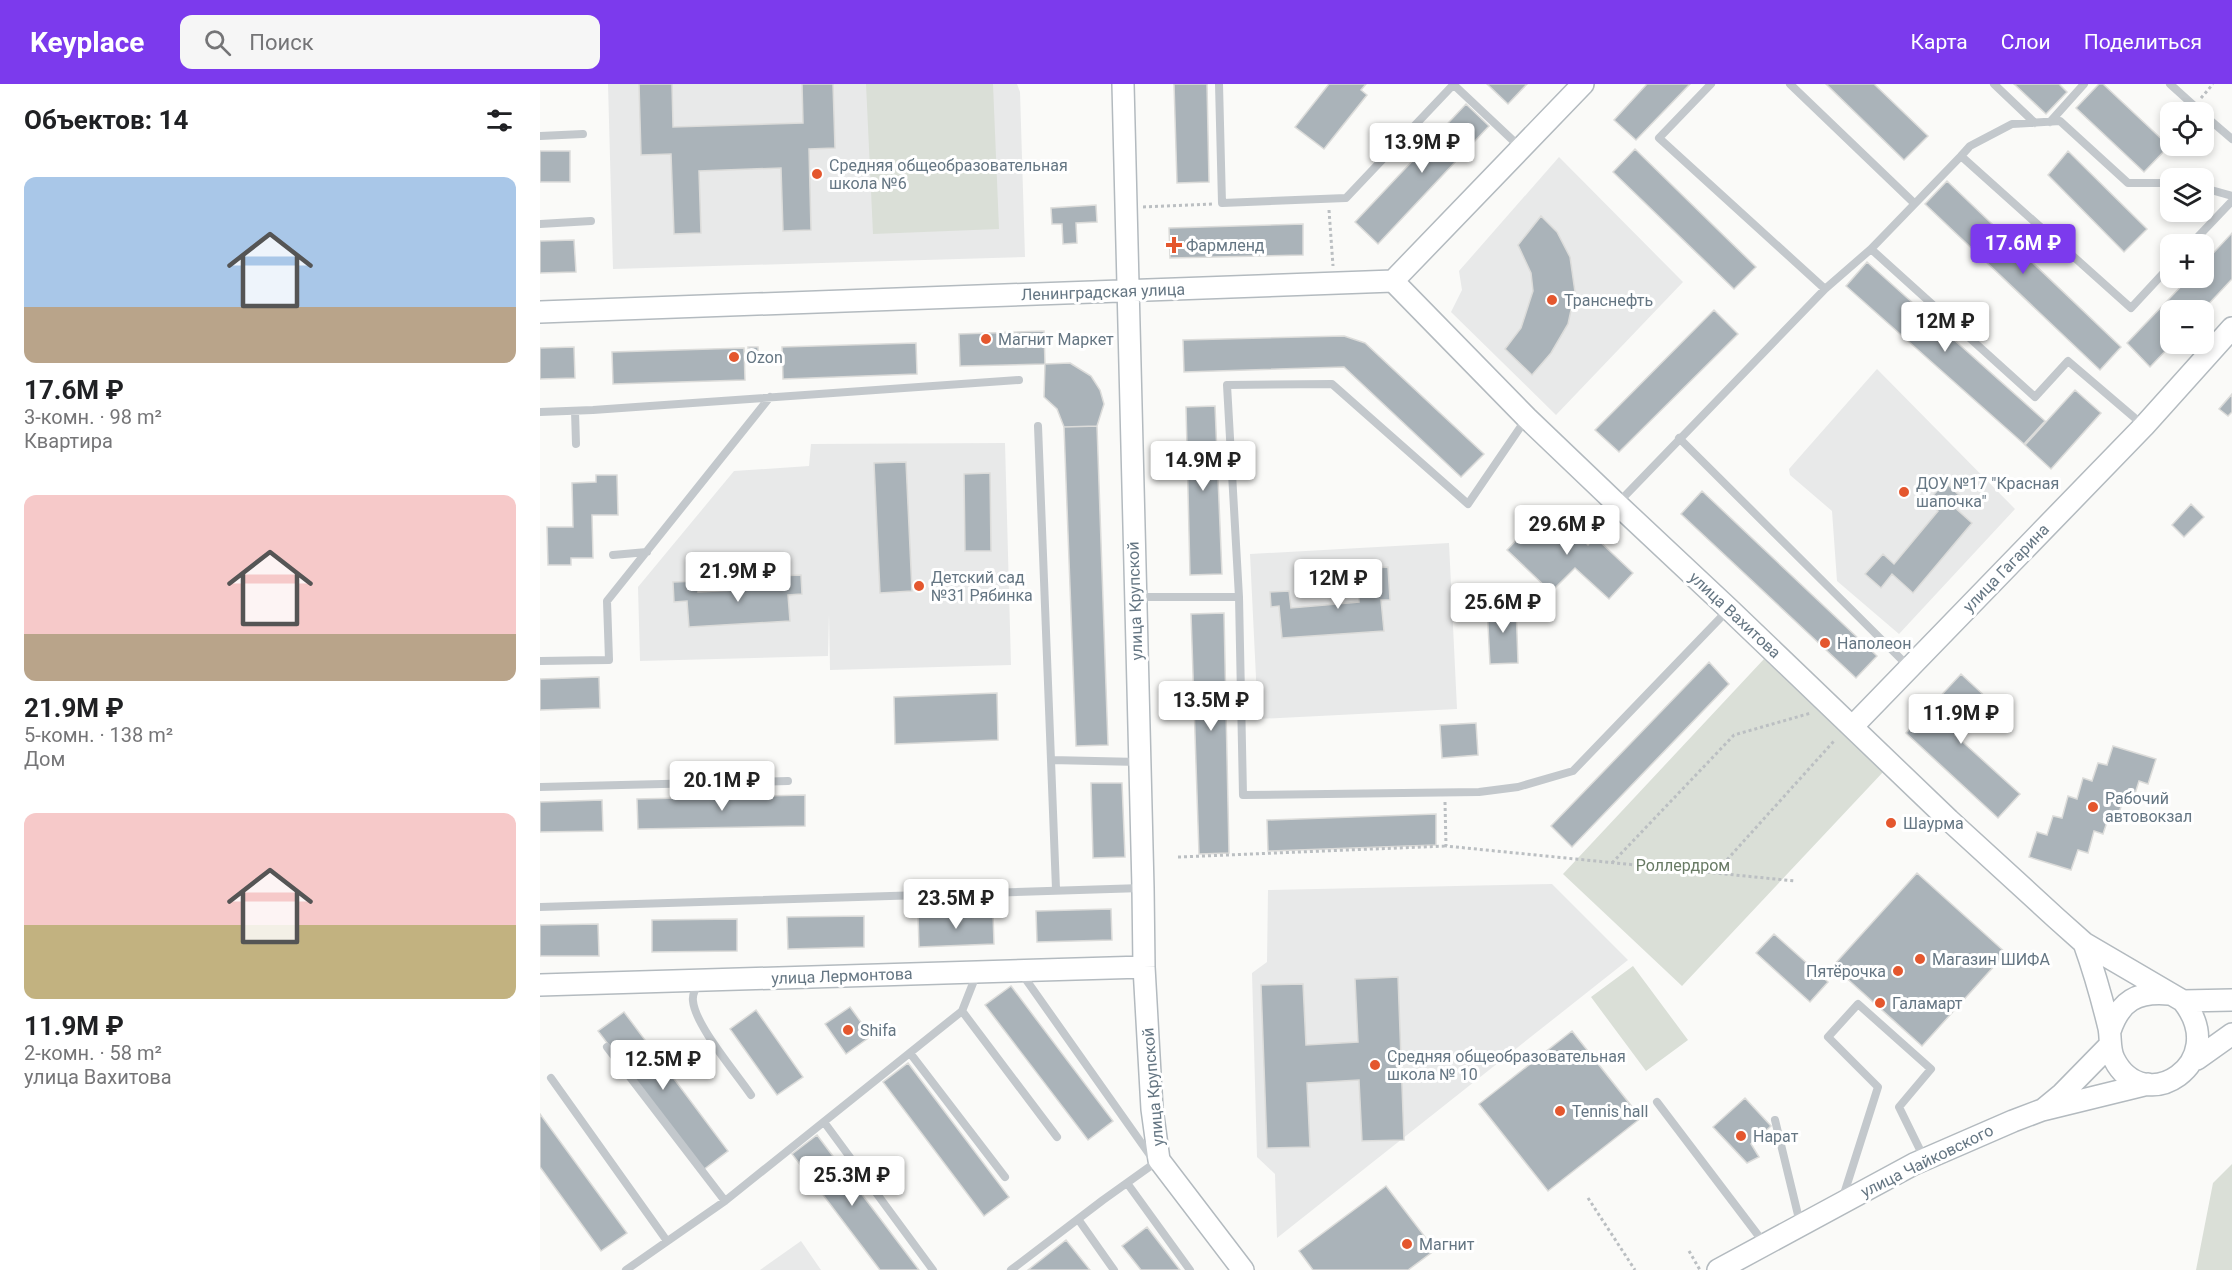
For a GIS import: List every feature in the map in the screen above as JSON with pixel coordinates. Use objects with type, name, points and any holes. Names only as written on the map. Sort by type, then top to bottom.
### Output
[{"type":"street","name":"улица Крупской","points":[[1123,84],[1143,966],[1157,1162],[1243,1270]]},
{"type":"street","points":[[1393,281],[1583,84]]},
{"type":"street","name":"Ленинградская улица","points":[[540,312],[1393,281]]},
{"type":"street","name":"улица Вахитова","points":[[1393,281],[1527,418],[1948,820],[2084,943],[2176,998]]},
{"type":"street","name":"улица Гагарина","points":[[1852,727],[2144,426],[2232,328]]},
{"type":"street","points":[[2084,943],[2094,971],[2114,1059],[2122,1071],[2134,1080],[2148,1084],[2167,1084],[2176,1080],[2188,1071],[2197,1059],[2232,1035]]},
{"type":"street","name":"улица Лермонтова","points":[[540,985],[1143,966]]},
{"type":"street","points":[[2042,1110],[2062,1094],[2110,1039],[2115,1016],[2124,1004],[2138,996],[2153,993],[2176,998],[2232,1000]]},
{"type":"street","points":[[2176,998],[2194,1013],[2200,1027],[2202,1043],[2197,1059]]},
{"type":"street","name":"улица Чайковского","points":[[1718,1270],[1924,1160],[2013,1121],[2042,1110],[2148,1084]]},
{"type":"lane","points":[[1219,84],[1222,203],[1346,198],[1454,84],[1522,148]]},
{"type":"lane","points":[[1711,84],[1659,138],[1825,289]]},
{"type":"lane","points":[[1790,84],[1914,203]]},
{"type":"lane","points":[[1994,84],[2035,123]]},
{"type":"lane","points":[[2050,122],[2084,84]]},
{"type":"lane","points":[[2170,84],[2190,102]]},
{"type":"lane","points":[[1617,504],[1825,289],[1871,249],[1971,146],[2012,124],[2060,121],[2128,183],[2160,183]]},
{"type":"lane","points":[[2214,124],[2232,139]]},
{"type":"lane","points":[[540,136],[583,134]]},
{"type":"lane","points":[[1961,156],[2132,308],[2160,277]]},
{"type":"lane","points":[[2214,191],[2232,196]]},
{"type":"lane","points":[[2201,234],[2232,201]]},
{"type":"lane","points":[[540,225],[591,221]]},
{"type":"lane","points":[[1871,249],[2035,397],[2068,361],[2144,426]]},
{"type":"lane","points":[[540,412],[1019,380]]},
{"type":"lane","points":[[1527,418],[1468,504],[1332,384],[1227,385],[1239,597],[1243,795],[1479,792],[1518,787],[1573,771],[1729,609]]},
{"type":"lane","points":[[540,661],[609,660],[607,601],[770,397]]},
{"type":"lane","points":[[575,411],[576,444]]},
{"type":"lane","points":[[1038,426],[1056,890]]},
{"type":"lane","points":[[1679,438],[1910,668]]},
{"type":"lane","points":[[613,555],[647,552]]},
{"type":"lane","points":[[1135,597],[1239,597]]},
{"type":"lane","points":[[1051,760],[1140,762]]},
{"type":"lane","points":[[540,788],[788,781]]},
{"type":"lane","points":[[540,907],[1143,888]]},
{"type":"lane","points":[[1011,1270],[1157,1162],[1019,970]]},
{"type":"lane","points":[[627,1270],[725,1201],[962,1011],[977,971]]},
{"type":"lane","points":[[702,980],[694,990],[693,1002],[698,1014],[705,1029],[751,1095]]},
{"type":"lane","points":[[1842,1203],[1878,1087],[1828,1037],[1858,1004],[1931,1069],[1899,1107],[1924,1160]]},
{"type":"lane","points":[[962,1011],[1057,1137]]},
{"type":"lane","points":[[607,1047],[725,1201]]},
{"type":"lane","points":[[910,1053],[1005,1177]]},
{"type":"lane","points":[[551,1078],[668,1241]]},
{"type":"lane","points":[[1657,1102],[1765,1244]]},
{"type":"lane","points":[[1775,1120],[1801,1225]]},
{"type":"lane","points":[[824,1122],[933,1270]]},
{"type":"lane","points":[[1127,1183],[1190,1270]]},
{"type":"lane","points":[[1078,1219],[1114,1270]]},
{"type":"path","points":[[2197,102],[2213,84]]},
{"type":"path","points":[[1328,199],[1334,284]]},
{"type":"path","points":[[1126,208],[1222,203]]},
{"type":"path","points":[[1612,863],[1734,735],[1820,711],[1829,705]]},
{"type":"path","points":[[1715,873],[1834,741]]},
{"type":"path","points":[[1445,793],[1446,846]]},
{"type":"path","points":[[1178,856],[1446,846],[1795,881]]},
{"type":"path","points":[[1588,1198],[1635,1270]]},
{"type":"path","points":[[1689,1251],[1700,1270]]},
{"type":"shaded area","name":"Средняя общеобразовательная школа №6","points":[[608,84],[1017,84],[1020,92],[1025,257],[613,269]]},
{"type":"shaded area","points":[[1559,157],[1683,282],[1556,415],[1451,312],[1462,290],[1459,271]]},
{"type":"shaded area","name":"ДОУ №17 \"Красная шапочка\"","points":[[1877,369],[2015,509],[1899,634],[1837,581],[1832,511],[1790,475],[1789,469]]},
{"type":"shaded area","points":[[1005,443],[1011,665],[830,670],[829,614],[828,656],[640,661],[638,587],[734,471],[809,466],[811,444]]},
{"type":"shaded area","points":[[1449,543],[1457,709],[1258,719],[1250,554]]},
{"type":"shaded area","name":"Средняя общеобразовательная школа № 10","points":[[1552,884],[1628,960],[1277,1238],[1275,1174],[1257,1157],[1252,973],[1267,962],[1268,890]]},
{"type":"shaded area","points":[[801,1241],[821,1270],[760,1270]]},
{"type":"green space","points":[[866,84],[993,84],[999,229],[873,234]]},
{"type":"green space","name":"Роллердром","points":[[1764,659],[1884,771],[1682,986],[1563,874]]},
{"type":"green space","points":[[1633,966],[1688,1040],[1646,1071],[1591,997]]},
{"type":"green space","points":[[2232,1164],[2232,1270],[2196,1270],[2213,1183]]},
{"type":"building","points":[[639,84],[672,84],[673,127],[803,123],[802,84],[833,84],[835,148],[809,149],[811,230],[783,231],[781,168],[699,171],[701,233],[674,234],[671,154],[641,155]]},
{"type":"building","points":[[1174,84],[1207,84],[1209,182],[1177,183]]},
{"type":"building","points":[[1329,84],[1366,84],[1361,90],[1367,95],[1324,149],[1295,127]]},
{"type":"building","points":[[1487,84],[1527,84],[1508,104]]},
{"type":"building","points":[[1647,84],[1690,84],[1636,140],[1614,120]]},
{"type":"building","points":[[1826,84],[1874,84],[1928,136],[1904,160]]},
{"type":"building","points":[[2014,84],[2059,84],[2067,92],[2046,114]]},
{"type":"building","points":[[2099,84],[2103,84],[2160,138],[2160,155],[2144,172],[2076,108]]},
{"type":"building","points":[[1466,104],[1489,126],[1378,244],[1355,222]]},
{"type":"building","points":[[1635,149],[1756,267],[1734,289],[1613,172]]},
{"type":"building","points":[[540,151],[570,151],[570,182],[540,182]]},
{"type":"building","points":[[2068,151],[2147,229],[2124,252],[2048,175]]},
{"type":"building","points":[[1947,181],[2121,347],[2100,370],[1925,204]]},
{"type":"building","points":[[1096,205],[1097,222],[1076,223],[1077,243],[1063,244],[1062,224],[1052,224],[1051,208]]},
{"type":"building","name":"Транснефть","points":[[1541,216],[1557,232],[1570,257],[1575,292],[1568,324],[1551,353],[1532,375],[1505,349],[1521,328],[1533,291],[1531,273],[1518,245]]},
{"type":"building","points":[[1303,224],[1303,255],[1170,258],[1169,228]]},
{"type":"building","points":[[2232,233],[2232,279],[2212,300],[2168,300],[2179,288],[2214,288],[2214,252]]},
{"type":"building","points":[[574,240],[576,272],[540,273],[540,241]]},
{"type":"building","points":[[1867,262],[2045,421],[2024,444],[1846,286]]},
{"type":"building","points":[[2160,308],[2160,354],[2162,354],[2150,367],[2127,343]]},
{"type":"building","points":[[1714,310],[1738,334],[1619,452],[1595,430]]},
{"type":"building","points":[[1044,331],[1045,364],[960,366],[959,334]]},
{"type":"building","points":[[1344,336],[1365,343],[1484,454],[1461,477],[1344,367],[1184,372],[1183,340]]},
{"type":"building","points":[[916,343],[917,374],[783,379],[782,347]]},
{"type":"building","points":[[574,347],[575,378],[540,379],[540,348]]},
{"type":"building","points":[[748,347],[758,347],[759,364],[749,364]]},
{"type":"building","points":[[744,348],[745,380],[613,384],[612,352]]},
{"type":"building","points":[[1070,363],[1091,376],[1100,390],[1104,404],[1097,426],[1064,427],[1057,409],[1044,397],[1045,364]]},
{"type":"building","points":[[2075,390],[2101,413],[2051,469],[2025,445]]},
{"type":"building","points":[[2232,394],[2232,412],[2228,416],[2219,409]]},
{"type":"building","points":[[1215,406],[1222,574],[1190,575],[1186,407]]},
{"type":"building","points":[[1097,426],[1108,745],[1076,746],[1064,427]]},
{"type":"building","points":[[906,462],[912,591],[880,593],[874,463]]},
{"type":"building","points":[[990,473],[991,551],[965,551],[964,474]]},
{"type":"building","points":[[596,475],[617,475],[618,515],[592,515],[593,558],[571,558],[571,565],[548,565],[547,527],[573,527],[572,483],[596,482]]},
{"type":"building","points":[[1945,482],[1960,496],[1952,505],[1972,523],[1913,593],[1892,574],[1881,588],[1865,574],[1883,554],[1894,564],[1938,511],[1927,502]]},
{"type":"building","points":[[1702,491],[1877,656],[1856,678],[1681,514]]},
{"type":"building","points":[[2191,504],[2204,517],[2184,537],[2172,525]]},
{"type":"building","points":[[1548,506],[1588,545],[1595,537],[1633,573],[1609,599],[1575,568],[1551,592],[1507,550]]},
{"type":"building","points":[[1388,567],[1390,600],[1381,600],[1384,631],[1282,638],[1279,606],[1271,607],[1270,592],[1289,591],[1291,608],[1359,602],[1357,569]]},
{"type":"building","points":[[801,575],[802,594],[788,595],[790,621],[689,627],[687,601],[674,602],[673,582],[698,581],[698,592],[777,588],[776,576]]},
{"type":"building","points":[[1516,605],[1518,663],[1490,664],[1487,606]]},
{"type":"building","points":[[1224,613],[1229,853],[1199,854],[1191,614]]},
{"type":"building","points":[[1709,662],[1729,684],[1572,847],[1551,826]]},
{"type":"building","points":[[1961,674],[1988,699],[1955,735],[2020,794],[1998,818],[1906,733]]},
{"type":"building","points":[[599,677],[600,708],[540,710],[540,679]]},
{"type":"building","points":[[997,693],[998,740],[895,744],[894,697]]},
{"type":"building","points":[[1476,723],[1478,755],[1442,758],[1440,725]]},
{"type":"building","name":"Рабочий автовокзал","points":[[2113,746],[2156,759],[2148,784],[2139,781],[2133,800],[2124,797],[2118,816],[2110,813],[2103,834],[2094,831],[2088,853],[2078,850],[2071,870],[2029,857],[2037,832],[2047,835],[2053,816],[2062,818],[2068,796],[2077,799],[2083,778],[2092,781],[2098,763],[2107,765]]},
{"type":"building","points":[[1091,783],[1122,783],[1125,857],[1093,858]]},
{"type":"building","points":[[805,795],[805,826],[638,829],[637,799]]},
{"type":"building","points":[[602,800],[603,831],[540,832],[540,802]]},
{"type":"building","points":[[1436,814],[1436,845],[1268,851],[1267,820]]},
{"type":"building","name":"Магазин ШИФА","points":[[1917,873],[2006,953],[1922,1046],[1833,966]]},
{"type":"building","points":[[1111,909],[1112,940],[1037,942],[1036,911]]},
{"type":"building","points":[[993,913],[994,944],[919,947],[918,915]]},
{"type":"building","points":[[864,916],[864,947],[788,949],[787,917]]},
{"type":"building","points":[[737,919],[737,951],[652,952],[652,920]]},
{"type":"building","points":[[598,924],[599,956],[540,956],[540,925]]},
{"type":"building","points":[[1774,934],[1828,982],[1810,1002],[1756,953]]},
{"type":"building","points":[[1398,977],[1404,1140],[1362,1141],[1359,1080],[1307,1083],[1310,1147],[1267,1148],[1261,985],[1303,984],[1306,1045],[1358,1042],[1355,979]]},
{"type":"building","points":[[1011,986],[1113,1121],[1088,1140],[985,1005]]},
{"type":"building","name":"Shifa","points":[[850,1007],[871,1036],[846,1054],[825,1024]]},
{"type":"building","points":[[756,1010],[803,1077],[777,1095],[730,1029]]},
{"type":"building","points":[[624,1012],[728,1151],[703,1170],[598,1031]]},
{"type":"building","name":"Tennis hall","points":[[1572,1031],[1641,1118],[1548,1191],[1479,1104]]},
{"type":"building","points":[[908,1063],[1009,1197],[984,1216],[883,1082]]},
{"type":"building","name":"Нарат","points":[[1745,1098],[1771,1126],[1751,1144],[1759,1157],[1747,1163],[1713,1127]]},
{"type":"building","points":[[540,1114],[627,1233],[601,1251],[540,1167]]},
{"type":"building","points":[[817,1135],[919,1270],[880,1270],[792,1154]]},
{"type":"building","points":[[1386,1186],[1435,1250],[1408,1270],[1313,1270],[1299,1251]]},
{"type":"building","points":[[1147,1227],[1180,1270],[1141,1270],[1122,1246]]},
{"type":"building","points":[[1066,1240],[1090,1270],[1028,1270]]},
{"type":"place","name":"Средняя общеобразовательная школа №6","points":[[817,174]]},
{"type":"place","name":"Фармленд","points":[[1174,245]]},
{"type":"place","name":"Транснефть","points":[[1552,300]]},
{"type":"place","name":"Магнит Маркет","points":[[986,339]]},
{"type":"place","name":"Ozon","points":[[734,357]]},
{"type":"place","name":"ДОУ №17 \"Красная шапочка\"","points":[[1904,492]]},
{"type":"place","name":"Детский сад №31 Рябинка","points":[[919,586]]},
{"type":"place","name":"Наполеон","points":[[1825,643]]},
{"type":"place","name":"Рабочий автовокзал","points":[[2093,807]]},
{"type":"place","name":"Шаурма","points":[[1891,823]]},
{"type":"place","name":"Магазин ШИФА","points":[[1920,959]]},
{"type":"place","name":"Пятёрочка","points":[[1898,971]]},
{"type":"place","name":"Галамарт","points":[[1880,1003]]},
{"type":"place","name":"Shifa","points":[[848,1030]]},
{"type":"place","name":"Средняя общеобразовательная школа № 10","points":[[1375,1065]]},
{"type":"place","name":"Tennis hall","points":[[1560,1111]]},
{"type":"place","name":"Нарат","points":[[1741,1136]]},
{"type":"place","name":"Магнит","points":[[1407,1244]]}]
